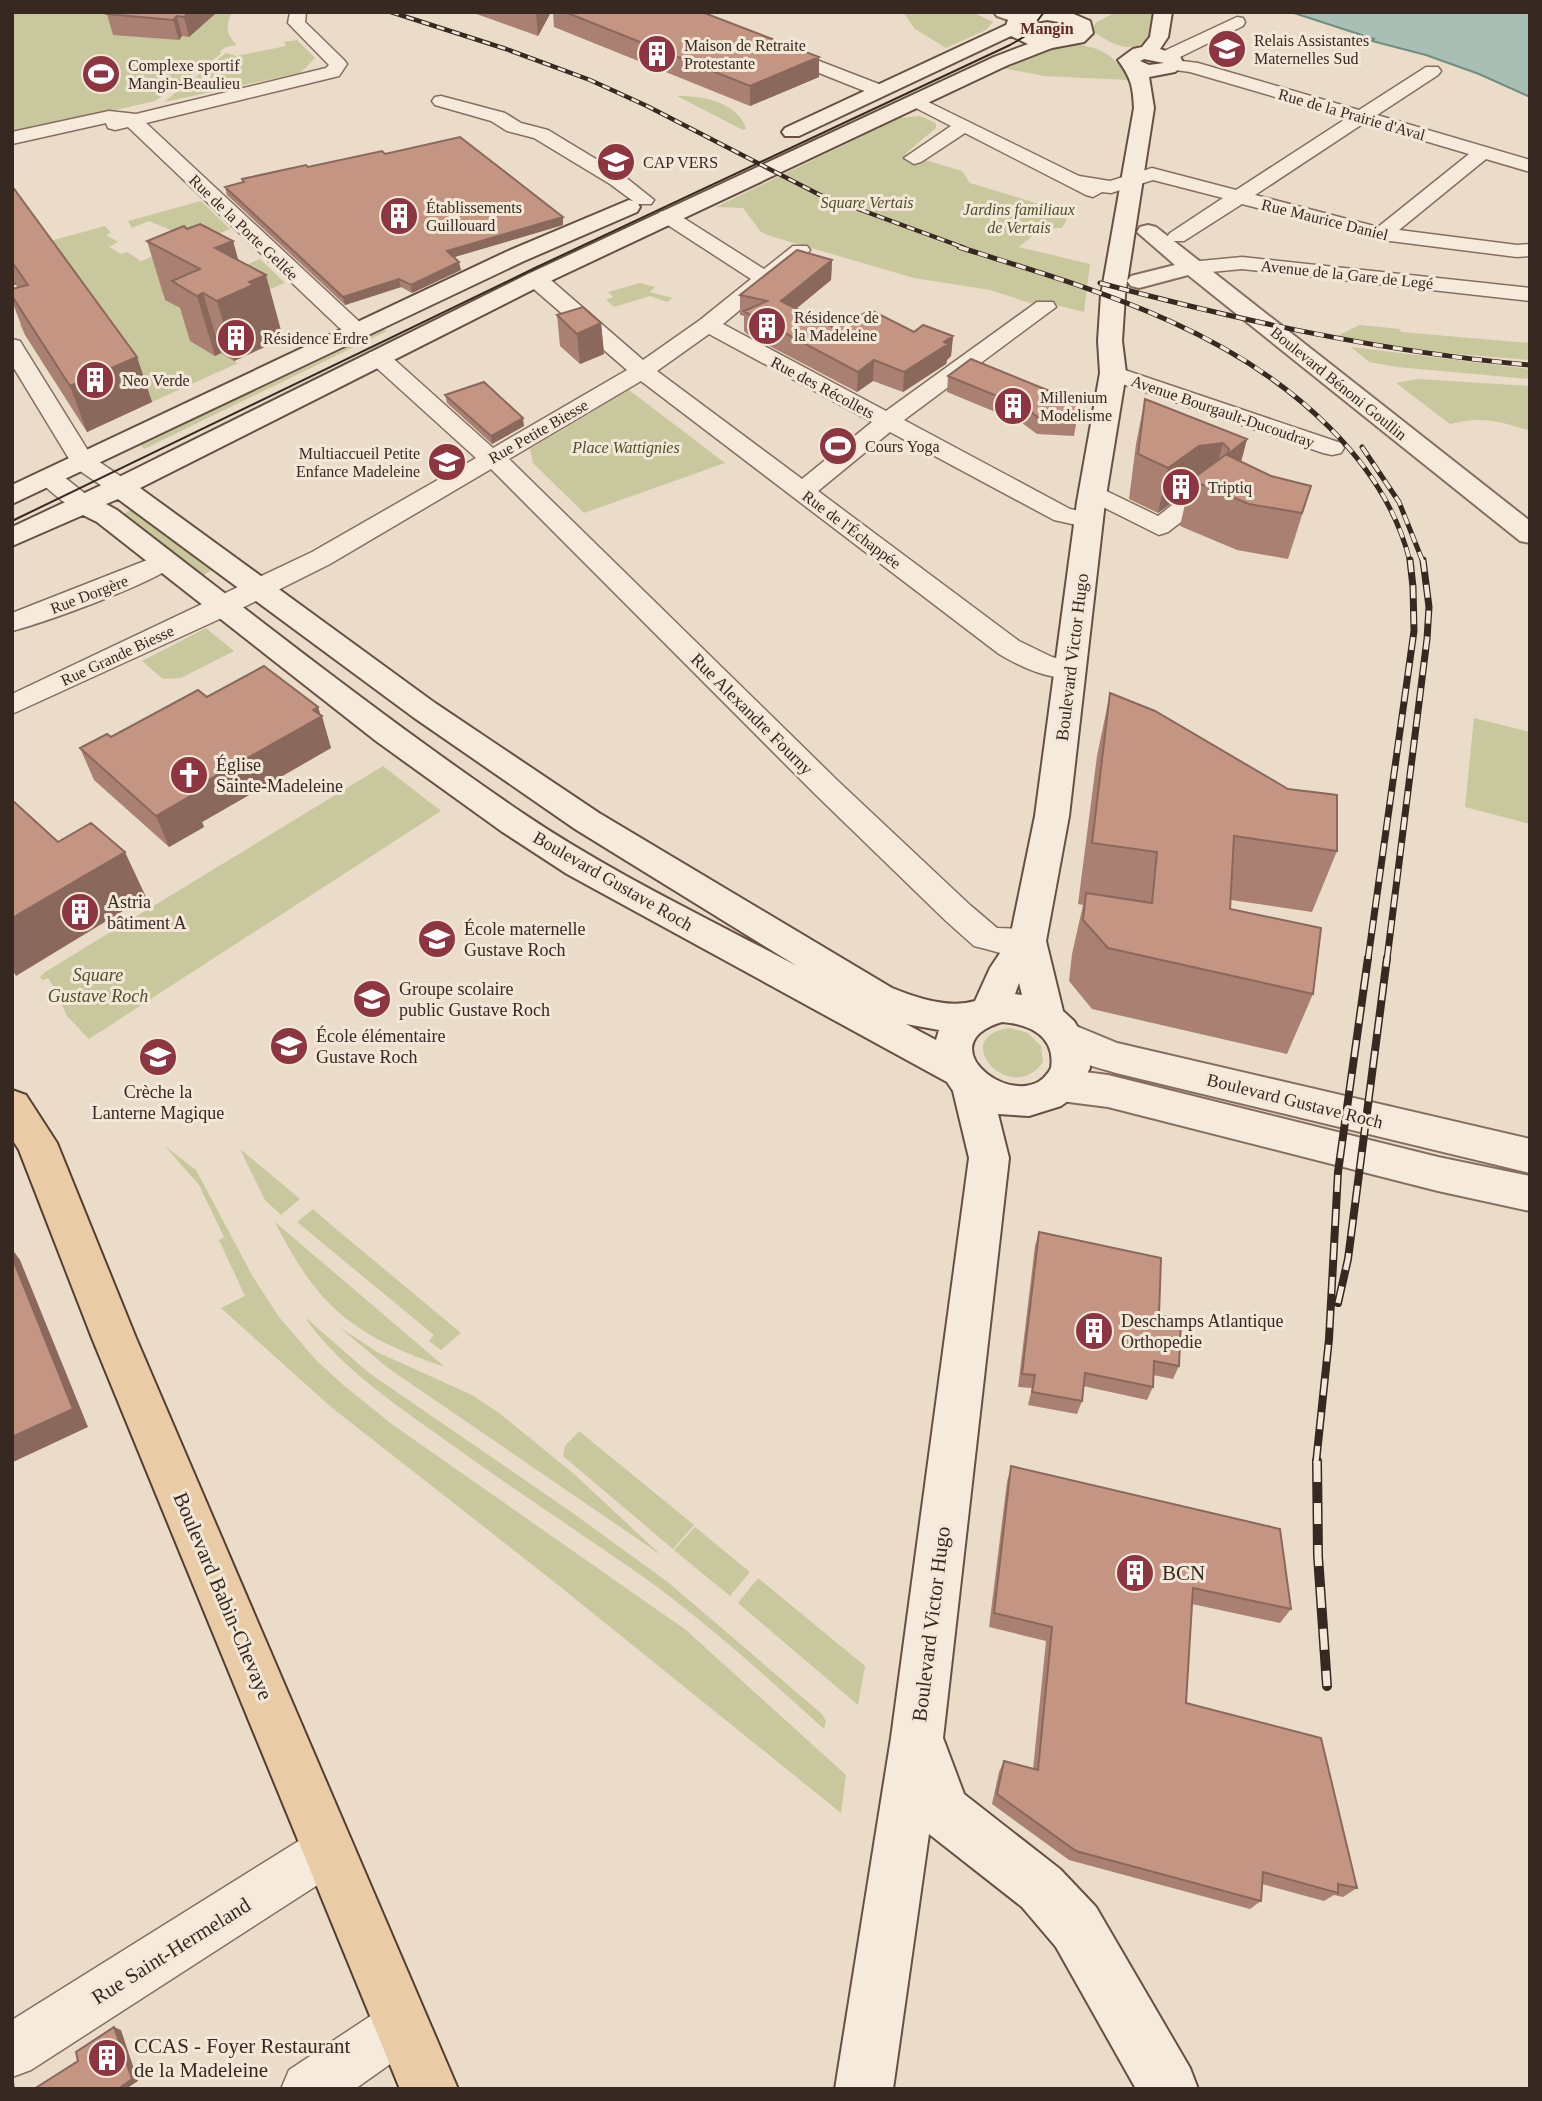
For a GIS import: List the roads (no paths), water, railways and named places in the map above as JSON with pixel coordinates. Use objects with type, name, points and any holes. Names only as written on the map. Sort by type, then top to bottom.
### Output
[{"type":"main road","points":[[1079,22],[1096,12]]},
{"type":"main road","points":[[1157,60],[1163,12]]},
{"type":"main road","points":[[12,538],[667,216],[918,102],[1001,61],[1051,42],[1081,36],[1085,29],[1079,22],[1057,14],[1014,20],[1005,31],[774,141]]},
{"type":"main road","points":[[1014,20],[1030,38],[1051,42]]},
{"type":"main road","name":"Boulevard Victor Hugo","points":[[979,1014],[1028,941],[1052,816],[1069,670],[1113,373],[1110,341],[1113,295],[1126,210],[1142,177],[1143,89],[1157,60]]},
{"type":"main road","points":[[12,496],[516,256],[667,190]]},
{"type":"main road","points":[[1126,210],[1148,232]]},
{"type":"main road","name":"Boulevard Victor Hugo","points":[[1113,373],[1122,357],[1148,232]]},
{"type":"main road","name":"Boulevard Bénoni Goullin","points":[[1148,232],[1201,266],[1530,535]]},
{"type":"main road","points":[[1139,281],[1201,266]]},
{"type":"main road","name":"Boulevard Gustave Roch","points":[[120,487],[398,691],[587,821],[879,999],[911,1011],[979,1014]]},
{"type":"main road","name":"Boulevard Gustave Roch","points":[[83,504],[107,516],[362,713],[513,823],[579,865],[964,1078]]},
{"type":"main road","points":[[362,713],[398,691]]},
{"type":"main road","name":"Boulevard Victor Hugo","points":[[1028,941],[1037,967],[1038,988],[1055,1027]]},
{"type":"main road","points":[[989,1158],[1048,1092],[1071,1066],[1072,1056],[1055,1027],[1025,1009],[979,1014],[953,1038],[953,1059],[964,1078],[1002,1100],[1048,1092]]},
{"type":"main road","name":"Boulevard Gustave Roch","points":[[1055,1027],[1078,1045],[1116,1058],[1530,1156]]},
{"type":"main road","name":"Boulevard Victor Hugo","points":[[864,2089],[917,1738],[989,1158],[964,1078]]},
{"type":"main road","name":"Boulevard Gustave Roch","points":[[1048,1092],[1108,1091],[1438,1174],[1530,1194]]},
{"type":"main road","name":"Boulevard Babin-Chevaye","points":[[12,1107],[37,1143],[114,1338],[429,2089]]},
{"type":"main road","points":[[917,1738],[944,1812],[1041,1888],[1076,1927],[1168,2089]]},
{"type":"street","points":[[12,147],[333,72],[338,64],[296,23],[298,12]]},
{"type":"street","points":[[1157,60],[1237,22]]},
{"type":"street","points":[[753,40],[878,90]]},
{"type":"street","name":"Rue de la Prairie d'Aval","points":[[1157,60],[1192,67],[1530,166]]},
{"type":"street","points":[[1177,237],[1236,196],[1363,118],[1432,71]]},
{"type":"street","points":[[441,101],[498,117],[514,127],[541,134],[617,180],[644,200]]},
{"type":"street","points":[[918,102],[1126,210]]},
{"type":"street","points":[[12,138],[120,115],[132,120]]},
{"type":"street","name":"Rue de la Porte Gellée","points":[[132,120],[357,332]]},
{"type":"street","points":[[914,158],[950,133],[966,126]]},
{"type":"street","points":[[1382,234],[1483,152]]},
{"type":"street","points":[[1072,181],[1111,187],[1142,177]]},
{"type":"street","name":"Rue Maurice Daniel","points":[[1142,177],[1236,196],[1382,234],[1501,249],[1530,250]]},
{"type":"street","points":[[667,216],[766,279]]},
{"type":"street","name":"Rue Petite Biesse","points":[[259,589],[321,558],[642,371],[708,326],[800,250]]},
{"type":"street","name":"Avenue de la Gare de Legé","points":[[1201,266],[1242,263],[1530,295]]},
{"type":"street","name":"Rue de l'Échappée","points":[[536,279],[642,371],[1018,654],[1051,668],[1069,670]]},
{"type":"street","points":[[803,491],[888,421],[1045,307]]},
{"type":"street","name":"Rue des Récollets","points":[[708,326],[1063,515],[1092,507],[1159,527],[1202,496]]},
{"type":"street","points":[[12,346],[83,462],[120,487]]},
{"type":"street","points":[[378,356],[474,445],[492,458]]},
{"type":"street","name":"Avenue Bourgault-Ducoudray","points":[[1113,373],[1332,448]]},
{"type":"street","name":"Rue Alexandre Fourny","points":[[492,458],[958,913],[986,937],[1003,942],[1028,941]]},
{"type":"street","points":[[50,478],[83,504]]},
{"type":"street","name":"Rue Dorgère","points":[[12,623],[133,577],[165,561]]},
{"type":"street","points":[[223,607],[259,589]]},
{"type":"street","name":"Rue Grande Biesse","points":[[12,705],[223,607]]},
{"type":"street","name":"Rue Saint-Hermeland","points":[[12,2051],[330,1849]]},
{"type":"street","points":[[309,2089],[402,2025]]},
{"type":"tram line","points":[[12,521],[537,267],[1010,45],[1027,35],[1044,12]]},
{"type":"railway","points":[[391,12],[506,49],[590,80],[647,106],[820,195],[965,248]]},
{"type":"railway","points":[[959,247],[1156,315],[1247,362],[1290,392],[1329,427],[1368,472],[1397,523],[1410,562]]},
{"type":"railway","points":[[1100,283],[1313,333],[1421,352],[1530,365]]},
{"type":"railway","points":[[1362,447],[1399,502],[1423,562]]},
{"type":"railway","points":[[1368,959],[1414,631],[1410,560]]},
{"type":"railway","points":[[1387,959],[1427,639],[1429,607],[1423,560]]},
{"type":"railway","points":[[1316,1463],[1329,1339],[1338,1172],[1368,958]]},
{"type":"railway","points":[[1338,1303],[1348,1259],[1387,958]]},
{"type":"railway","points":[[1317,1461],[1318,1556],[1327,1686]]},
{"type":"place","name":"Relais Assistantes Maternelles Sud","points":[[1227,49]]},
{"type":"place","name":"Maison de Retraite Protestante","points":[[657,54]]},
{"type":"place","name":"Complexe sportif Mangin-Beaulieu","points":[[101,74]]},
{"type":"place","name":"CAP VERS","points":[[616,162]]},
{"type":"place","name":"Établissements Guillouard","points":[[399,216]]},
{"type":"place","name":"Résidence de la Madeleine","points":[[767,326]]},
{"type":"place","name":"Résidence Erdre","points":[[236,338]]},
{"type":"place","name":"Neo Verde","points":[[95,380]]},
{"type":"place","name":"Millenium Modelisme","points":[[1013,406]]},
{"type":"place","name":"Cours Yoga","points":[[838,446]]},
{"type":"place","name":"Multiaccueil Petite Enfance Madeleine","points":[[447,462]]},
{"type":"place","name":"Triptiq","points":[[1181,487]]},
{"type":"place","name":"Église Sainte-Madeleine","points":[[189,775]]},
{"type":"place","name":"Astria bâtiment A","points":[[80,912]]},
{"type":"place","name":"École maternelle Gustave Roch","points":[[437,939]]},
{"type":"place","name":"Groupe scolaire public Gustave Roch","points":[[372,999]]},
{"type":"place","name":"École élémentaire Gustave Roch","points":[[289,1046]]},
{"type":"place","name":"Crèche la Lanterne Magique","points":[[158,1057]]},
{"type":"place","name":"Deschamps Atlantique Orthopedie","points":[[1094,1331]]},
{"type":"place","name":"BCN","points":[[1135,1573]]},
{"type":"place","name":"CCAS - Foyer Restaurant de la Madeleine","points":[[107,2058]]},
{"type":"district","name":"Mangin","points":[[1047,28]]},
{"type":"park label","name":"Square Vertais","points":[[867,202]]},
{"type":"park label","name":"Jardins familiaux de Vertais","points":[[1019,218]]},
{"type":"park label","name":"Place Wattignies","points":[[626,447]]},
{"type":"park label","name":"Square Gustave Roch","points":[[98,985]]}]
